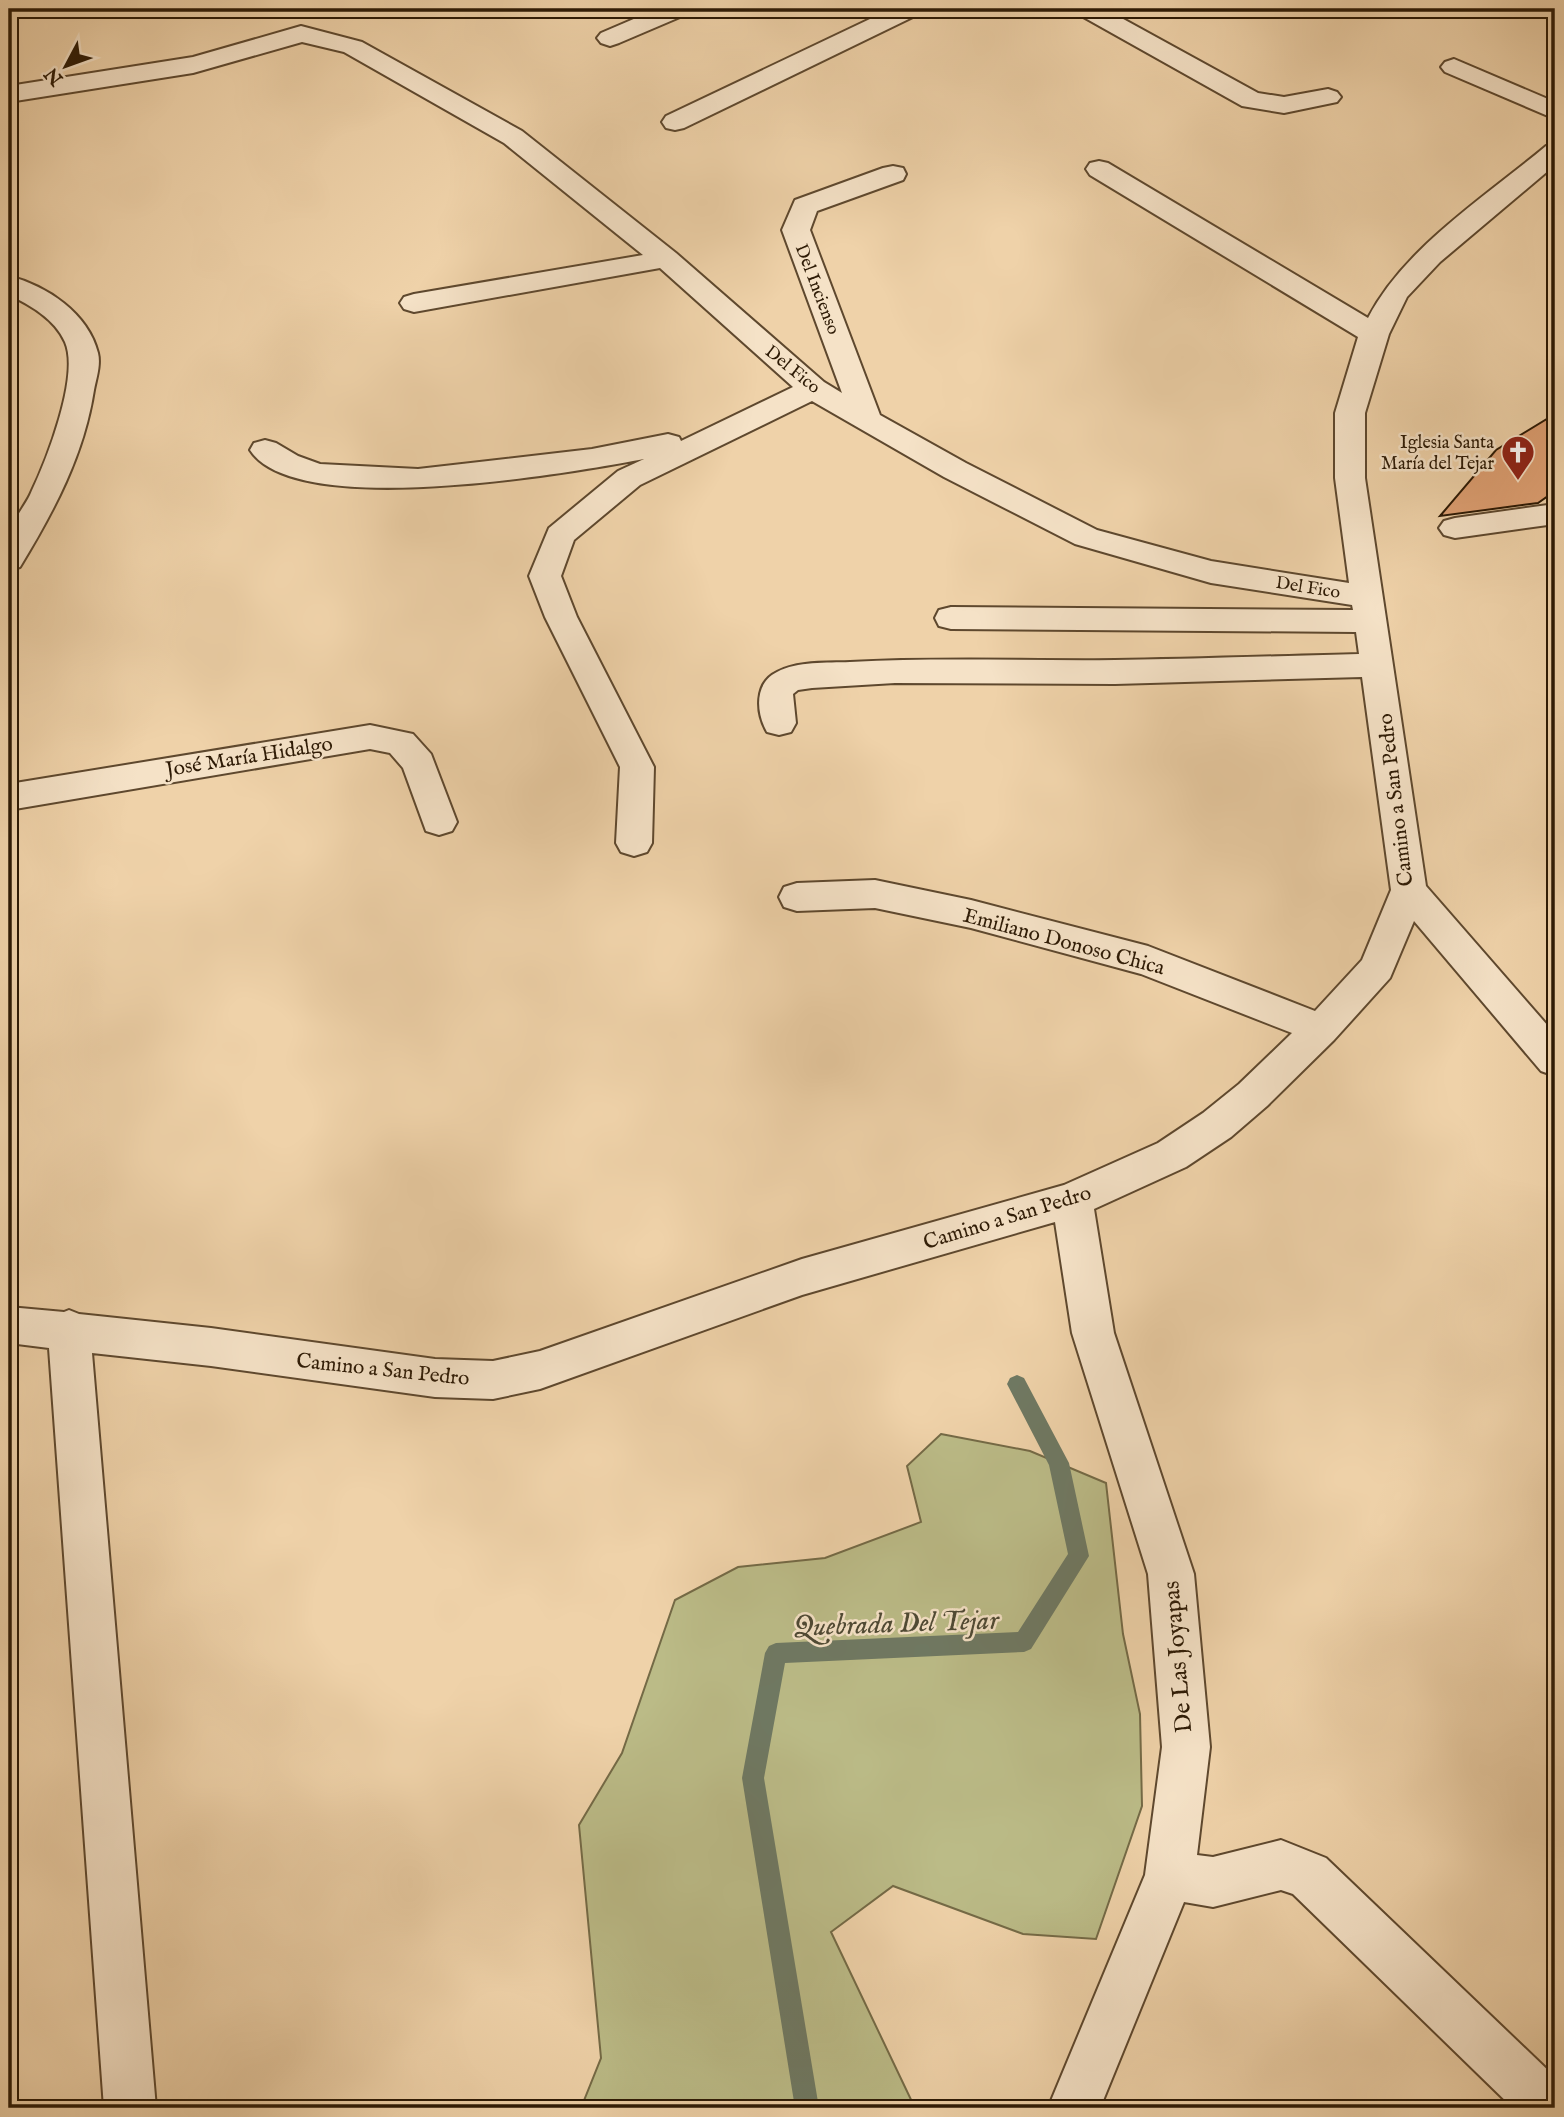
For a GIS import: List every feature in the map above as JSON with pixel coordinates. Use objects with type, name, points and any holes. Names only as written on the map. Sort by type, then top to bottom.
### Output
[{"type":"street","points":[[610,38],[678,9]]},
{"type":"street","points":[[675,122],[910,9]]},
{"type":"street","points":[[1087,9],[1251,100],[1284,105],[1328,97]]},
{"type":"street","points":[[9,94],[187,68],[257,51],[305,22]]},
{"type":"street","name":"Del Fico","points":[[305,22],[513,137],[666,259],[813,388],[955,471],[1086,537],[1211,572],[1370,609]]},
{"type":"street","points":[[1454,67],[1555,111]]},
{"type":"street","name":"Camino a San Pedro","points":[[9,1325],[69,1329],[435,1378],[493,1380],[569,1362],[802,1277],[1072,1200],[1172,1155],[1217,1125],[1253,1095],[1321,1029],[1377,968],[1409,890],[1350,478],[1350,412],[1374,334],[1395,295],[1418,267],[1554,154]]},
{"type":"street","points":[[1099,169],[1374,334]]},
{"type":"street","name":"Del Incienso","points":[[867,419],[796,230],[806,206],[893,174]]},
{"type":"street","points":[[414,303],[666,259]]},
{"type":"street","points":[[9,285],[60,312],[78,339],[85,358],[78,404],[66,453],[9,559]]},
{"type":"street","points":[[634,843],[637,767],[561,617],[545,576],[560,535],[629,478],[813,388]]},
{"type":"street","points":[[265,450],[287,464],[317,474],[418,479],[592,459],[718,435]]},
{"type":"street","points":[[1455,528],[1555,514]]},
{"type":"street","points":[[951,618],[1370,609]]},
{"type":"street","points":[[779,723],[776,690],[788,680],[812,676],[895,671],[1115,672],[1378,665]]},
{"type":"street","name":"José María Hidalgo","points":[[9,797],[370,737],[401,743],[419,763],[439,822]]},
{"type":"street","points":[[1409,890],[1555,1060]]},
{"type":"street","name":"Emiliano Donoso Chica","points":[[797,897],[875,894],[971,914],[1149,961],[1321,1029]]},
{"type":"street","name":"De Las Joyapas","points":[[1072,1200],[1093,1333],[1171,1574],[1186,1747],[1170,1875],[1074,2108]]},
{"type":"street","points":[[69,1329],[130,2108]]},
{"type":"street","points":[[1170,1875],[1213,1882],[1281,1865],[1309,1875],[1550,2108]]},
{"type":"green space","points":[[941,1434],[1030,1451],[1106,1483],[1123,1634],[1140,1714],[1142,1806],[1096,1939],[1023,1934],[893,1886],[831,1932],[915,2108],[581,2108],[601,2058],[579,1825],[622,1753],[675,1600],[738,1567],[825,1558],[921,1522],[907,1466]]},
{"type":"building","points":[[1555,414],[1555,491],[1538,503],[1440,516],[1496,450]]},
{"type":"waterway","name":"Quebrada Del Tejar","points":[[807,2108],[753,1778],[776,1653],[1024,1642],[1079,1556],[1059,1463],[1017,1384]]},
{"type":"place","name":"Iglesia Santa María del Tejar","points":[[1518,482]]}]
